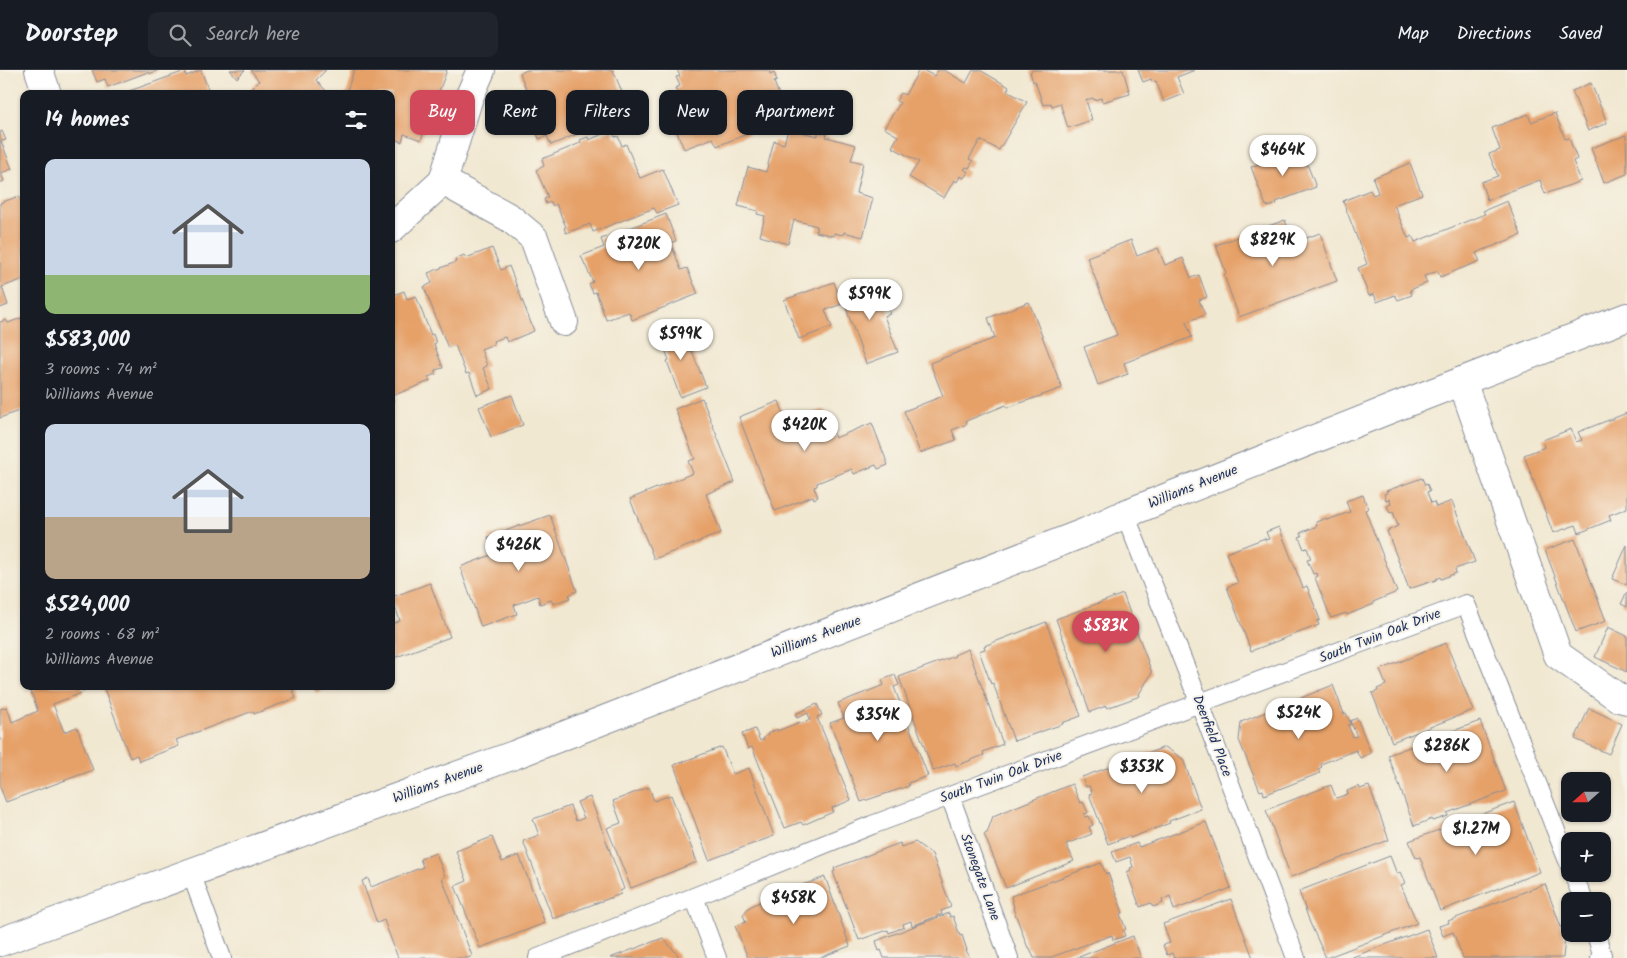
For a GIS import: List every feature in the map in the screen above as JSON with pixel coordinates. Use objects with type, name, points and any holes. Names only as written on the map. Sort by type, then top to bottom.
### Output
[{"type":"street","points":[[39,70],[46,90]]},
{"type":"street","points":[[395,225],[443,181],[468,100],[481,70]]},
{"type":"street","points":[[443,181],[510,218],[534,238],[564,322]]},
{"type":"street","name":"Williams Avenue","points":[[0,942],[524,752],[1086,532],[1125,514],[1627,317]]},
{"type":"street","points":[[1462,381],[1558,655],[1619,698],[1627,700]]},
{"type":"lane","name":"Deerfield Place","points":[[1125,514],[1200,704],[1296,958]]},
{"type":"lane","name":"South Twin Oak Drive","points":[[538,958],[872,825],[1466,604],[1561,843]]},
{"type":"lane","name":"Stonegate Lane","points":[[950,796],[1009,958]]},
{"type":"lane","points":[[190,873],[222,958]]},
{"type":"lane","points":[[694,897],[717,958]]},
{"type":"lane","points":[[1598,942],[1602,954],[1600,958]]},
{"type":"building","points":[[92,70],[159,70],[149,74],[148,72],[108,87],[105,79],[97,82]]},
{"type":"building","points":[[201,70],[208,90],[132,90],[185,71],[186,76]]},
{"type":"building","points":[[230,70],[245,70],[237,78]]},
{"type":"building","points":[[251,70],[326,70],[316,80],[325,90],[249,90],[259,81]]},
{"type":"building","points":[[354,70],[447,70],[440,90],[410,90],[410,135],[423,135],[421,140],[404,134],[402,142],[395,139],[395,90],[347,90]]},
{"type":"building","points":[[527,70],[613,70],[621,90],[566,90],[566,135],[575,135],[551,145],[547,136],[539,139],[537,135],[556,135],[556,90],[526,90],[520,73]]},
{"type":"building","points":[[677,70],[769,70],[770,74],[774,72],[777,81],[774,82],[777,90],[737,90],[737,135],[744,135],[717,146],[713,138],[684,149],[678,135],[727,135],[727,90],[676,90],[675,88],[680,86],[676,77],[680,76]]},
{"type":"building","points":[[919,70],[934,76],[938,70],[944,70],[966,83],[973,70],[980,70],[1009,87],[1007,91],[1027,102],[999,150],[980,140],[969,159],[973,161],[969,168],[966,167],[964,169],[968,172],[964,178],[960,176],[957,182],[954,180],[944,198],[909,177],[919,162],[892,147],[898,136],[884,128],[900,103],[896,101],[901,93],[905,95]]},
{"type":"building","points":[[1032,70],[1123,70],[1130,94],[1102,102],[1101,98],[1086,100],[1092,120],[1068,128],[1060,103],[1052,106],[1051,103],[1043,105],[1035,81],[1033,82],[1030,72]]},
{"type":"building","points":[[1138,70],[1195,70],[1177,77],[1184,94],[1164,102],[1156,81],[1152,82],[1151,79],[1143,82]]},
{"type":"building","points":[[1591,83],[1607,123],[1588,131],[1572,91]]},
{"type":"building","points":[[1555,113],[1565,139],[1569,138],[1577,159],[1573,161],[1581,181],[1545,194],[1540,180],[1487,200],[1481,182],[1498,176],[1489,154],[1500,150],[1492,128],[1528,114],[1531,122]]},
{"type":"building","points":[[2,131],[6,140],[1,141],[12,169],[1,173],[4,181],[0,183],[0,132]]},
{"type":"building","points":[[600,135],[618,136],[622,146],[626,144],[640,178],[663,169],[678,205],[657,213],[654,208],[593,232],[590,224],[566,233],[564,228],[566,227],[556,204],[553,206],[551,202],[546,204],[544,199],[548,197],[536,170],[544,166],[542,159],[578,144],[581,142],[580,140],[588,137],[589,140]]},
{"type":"building","points":[[786,135],[827,135],[826,137],[856,145],[851,160],[863,163],[856,193],[873,198],[863,237],[844,232],[843,235],[834,233],[834,236],[816,232],[817,226],[794,220],[788,244],[760,236],[765,216],[757,214],[758,211],[738,206],[748,167],[766,172],[774,141],[784,144]]},
{"type":"building","points":[[1626,135],[1627,174],[1604,183],[1591,148]]},
{"type":"building","points":[[1301,148],[1316,187],[1276,202],[1277,204],[1266,206],[1251,167]]},
{"type":"building","points":[[1410,163],[1422,194],[1394,205],[1408,238],[1412,236],[1415,242],[1485,214],[1483,211],[1507,201],[1521,235],[1476,253],[1480,261],[1440,277],[1438,271],[1424,276],[1427,283],[1410,290],[1412,295],[1398,300],[1395,295],[1377,302],[1374,294],[1369,296],[1358,268],[1367,264],[1343,201],[1370,190],[1373,195],[1378,193],[1373,178]]},
{"type":"building","points":[[19,196],[20,199],[20,280],[2,287],[8,305],[0,308],[0,203]]},
{"type":"building","points":[[666,214],[676,241],[671,243],[681,270],[687,268],[698,294],[632,320],[629,312],[606,320],[596,292],[593,293],[589,284],[593,282],[581,256],[604,247],[601,239]]},
{"type":"building","points":[[1285,220],[1293,243],[1320,233],[1337,281],[1239,317],[1224,275],[1226,273],[1216,245]]},
{"type":"building","points":[[1131,240],[1137,256],[1158,248],[1165,265],[1183,258],[1191,278],[1199,275],[1207,297],[1199,300],[1205,315],[1186,322],[1192,337],[1124,363],[1128,374],[1098,385],[1084,347],[1117,335],[1087,257]]},
{"type":"building","points":[[492,248],[501,270],[509,266],[534,331],[507,342],[505,337],[493,341],[494,344],[481,349],[487,366],[483,368],[492,389],[477,395],[469,373],[466,374],[455,345],[448,348],[424,287],[432,283],[428,273],[456,262],[455,259],[464,255],[466,258]]},
{"type":"building","points":[[878,281],[890,314],[884,316],[898,352],[866,364],[841,294]]},
{"type":"building","points":[[834,282],[842,304],[825,310],[832,327],[799,339],[784,300]]},
{"type":"building","points":[[404,291],[407,299],[416,296],[431,335],[433,334],[436,343],[434,344],[443,368],[435,370],[436,374],[428,377],[430,381],[395,395],[395,294]]},
{"type":"building","points":[[1029,302],[1062,388],[1007,408],[1006,405],[966,421],[967,424],[952,430],[956,440],[920,453],[904,411],[943,396],[930,363],[995,338],[988,318]]},
{"type":"building","points":[[20,318],[20,410],[0,418],[0,322],[6,320],[8,323]]},
{"type":"building","points":[[678,323],[690,352],[692,351],[706,387],[680,397],[658,331]]},
{"type":"building","points":[[512,395],[523,425],[491,437],[479,407]]},
{"type":"building","points":[[702,398],[735,482],[706,494],[721,533],[654,559],[630,499],[693,473],[688,461],[695,459],[675,409]]},
{"type":"building","points":[[779,401],[787,423],[824,409],[835,438],[872,423],[888,465],[878,469],[876,465],[854,474],[852,469],[817,483],[817,486],[814,487],[818,497],[814,499],[813,496],[775,511],[739,417]]},
{"type":"building","points":[[1627,413],[1627,508],[1609,515],[1611,520],[1579,533],[1576,525],[1553,533],[1524,455],[1545,447],[1543,440],[1571,429],[1576,442],[1582,440],[1578,432]]},
{"type":"building","points":[[1422,478],[1430,491],[1427,492],[1431,503],[1434,502],[1436,507],[1452,501],[1475,562],[1455,569],[1456,573],[1409,589],[1387,531],[1398,526],[1393,512],[1390,513],[1387,506],[1391,504],[1389,499],[1386,500],[1384,494],[1387,493],[1386,491]]},
{"type":"building","points":[[1363,495],[1368,509],[1365,510],[1397,592],[1347,615],[1346,613],[1331,618],[1315,578],[1318,576],[1317,573],[1313,574],[1307,560],[1311,559],[1307,548],[1304,549],[1299,537],[1302,536],[1300,533],[1317,526],[1316,522],[1350,512],[1346,501]]},
{"type":"building","points":[[550,515],[577,591],[569,595],[570,598],[553,604],[551,600],[540,604],[538,596],[514,605],[517,614],[481,627],[460,567],[494,554],[488,537]]},
{"type":"building","points":[[1279,527],[1303,588],[1307,586],[1320,620],[1317,621],[1319,625],[1251,651],[1227,587],[1238,583],[1226,553],[1265,538],[1265,540],[1269,539],[1266,532]]},
{"type":"building","points":[[1575,539],[1606,621],[1576,632],[1545,550]]},
{"type":"building","points":[[1627,545],[1627,585],[1612,579]]},
{"type":"building","points":[[430,583],[450,637],[395,658],[395,623],[400,621],[395,606],[395,596]]},
{"type":"building","points":[[1627,592],[1627,607],[1621,604]]},
{"type":"building","points":[[1123,594],[1152,673],[1139,694],[1140,696],[1090,712],[1056,619]]},
{"type":"building","points":[[1046,622],[1081,716],[1014,741],[979,651],[985,649],[984,646]]},
{"type":"building","points":[[1608,627],[1627,636],[1627,672],[1595,657]]},
{"type":"building","points":[[1446,643],[1473,710],[1392,742],[1372,693],[1386,685],[1380,670]]},
{"type":"building","points":[[968,649],[1003,744],[983,752],[984,755],[956,766],[955,763],[933,771],[899,677],[955,656]]},
{"type":"building","points":[[895,675],[899,685],[894,687],[928,776],[908,783],[909,786],[861,802],[830,723],[844,718],[838,703],[884,685],[882,680]]},
{"type":"building","points":[[1333,685],[1344,714],[1346,713],[1351,724],[1348,725],[1353,737],[1357,736],[1350,721],[1357,718],[1371,753],[1360,758],[1356,750],[1321,764],[1322,767],[1318,769],[1320,773],[1264,795],[1263,790],[1260,791],[1239,740],[1241,722]]},
{"type":"building","points":[[35,690],[83,690],[84,692],[53,704],[64,732],[77,727],[93,770],[6,802],[0,787],[0,709],[7,707],[12,722],[38,711],[31,692]]},
{"type":"building","points":[[104,690],[293,690],[296,698],[254,714],[253,711],[176,740],[179,746],[139,761],[137,755],[130,758]]},
{"type":"building","points":[[817,704],[822,715],[817,717],[851,800],[832,808],[833,812],[803,825],[801,822],[785,828],[752,747],[748,749],[742,734],[755,729],[760,741],[767,734],[777,729],[777,731],[810,720],[808,713],[797,718],[795,714]]},
{"type":"building","points":[[1589,708],[1622,724],[1609,754],[1575,739]]},
{"type":"building","points":[[1480,721],[1506,791],[1447,813],[1448,816],[1433,821],[1432,819],[1414,826],[1388,755]]},
{"type":"building","points":[[722,747],[733,774],[749,768],[774,836],[709,860],[674,765]]},
{"type":"building","points":[[1165,747],[1183,759],[1201,809],[1169,821],[1170,823],[1108,844],[1089,794],[1092,793],[1089,786],[1086,787],[1082,777]]},
{"type":"building","points":[[1072,784],[1080,803],[1083,802],[1088,813],[1084,814],[1085,817],[1089,816],[1093,825],[1089,827],[1092,834],[1066,844],[1074,861],[1006,888],[984,834],[987,833],[993,816]]},
{"type":"building","points":[[1331,785],[1336,798],[1348,794],[1347,791],[1359,786],[1360,789],[1369,786],[1389,840],[1291,877],[1266,810]]},
{"type":"building","points":[[649,787],[654,801],[671,795],[697,862],[631,888],[607,828],[621,823],[613,801]]},
{"type":"building","points":[[590,797],[624,889],[620,891],[621,894],[553,919],[523,841],[539,835],[533,819],[570,806],[576,821],[584,818],[577,802]]},
{"type":"building","points":[[1514,802],[1540,872],[1440,911],[1420,857],[1416,858],[1409,841]]},
{"type":"building","points":[[1206,822],[1231,888],[1174,910],[1170,896],[1162,900],[1163,903],[1153,907],[1151,903],[1140,907],[1127,872],[1133,867],[1130,857],[1116,862],[1112,852],[1137,843],[1139,847]]},
{"type":"building","points":[[492,837],[502,862],[519,855],[545,923],[480,948],[455,886],[467,881],[456,851]]},
{"type":"building","points":[[915,842],[932,854],[951,907],[941,911],[942,914],[912,926],[911,921],[903,924],[904,927],[889,933],[888,930],[859,940],[833,872],[835,871],[834,868],[900,843],[901,847]]},
{"type":"building","points":[[436,853],[445,877],[442,878],[472,956],[468,958],[398,958],[384,920],[377,923],[362,881],[368,878],[371,887],[423,867],[420,859]]},
{"type":"building","points":[[1390,856],[1397,874],[1400,872],[1405,883],[1401,885],[1417,923],[1326,958],[1310,923],[1299,891]]},
{"type":"building","points":[[1101,863],[1106,874],[1108,873],[1123,913],[1120,914],[1126,929],[1123,931],[1125,936],[1113,940],[1112,935],[1049,958],[1034,958],[1030,948],[1028,948],[1013,908],[1011,896]]},
{"type":"building","points":[[825,877],[850,946],[819,958],[748,958],[735,926],[746,922],[743,915],[748,908],[775,895]]},
{"type":"building","points":[[1545,884],[1561,927],[1561,942],[1565,942],[1563,958],[1463,958],[1453,932],[1443,936],[1439,926],[1449,923],[1448,921]]},
{"type":"building","points":[[1231,899],[1253,958],[1174,958],[1172,953],[1167,955],[1163,945],[1170,943],[1163,924]]},
{"type":"building","points":[[949,913],[950,917],[953,916],[960,936],[962,935],[970,958],[884,958],[881,950],[879,951],[876,941]]},
{"type":"building","points":[[1427,929],[1438,958],[1350,958]]},
{"type":"building","points":[[1133,936],[1141,958],[1076,958]]},
{"type":"building","points":[[663,938],[679,958],[610,958]]}]
